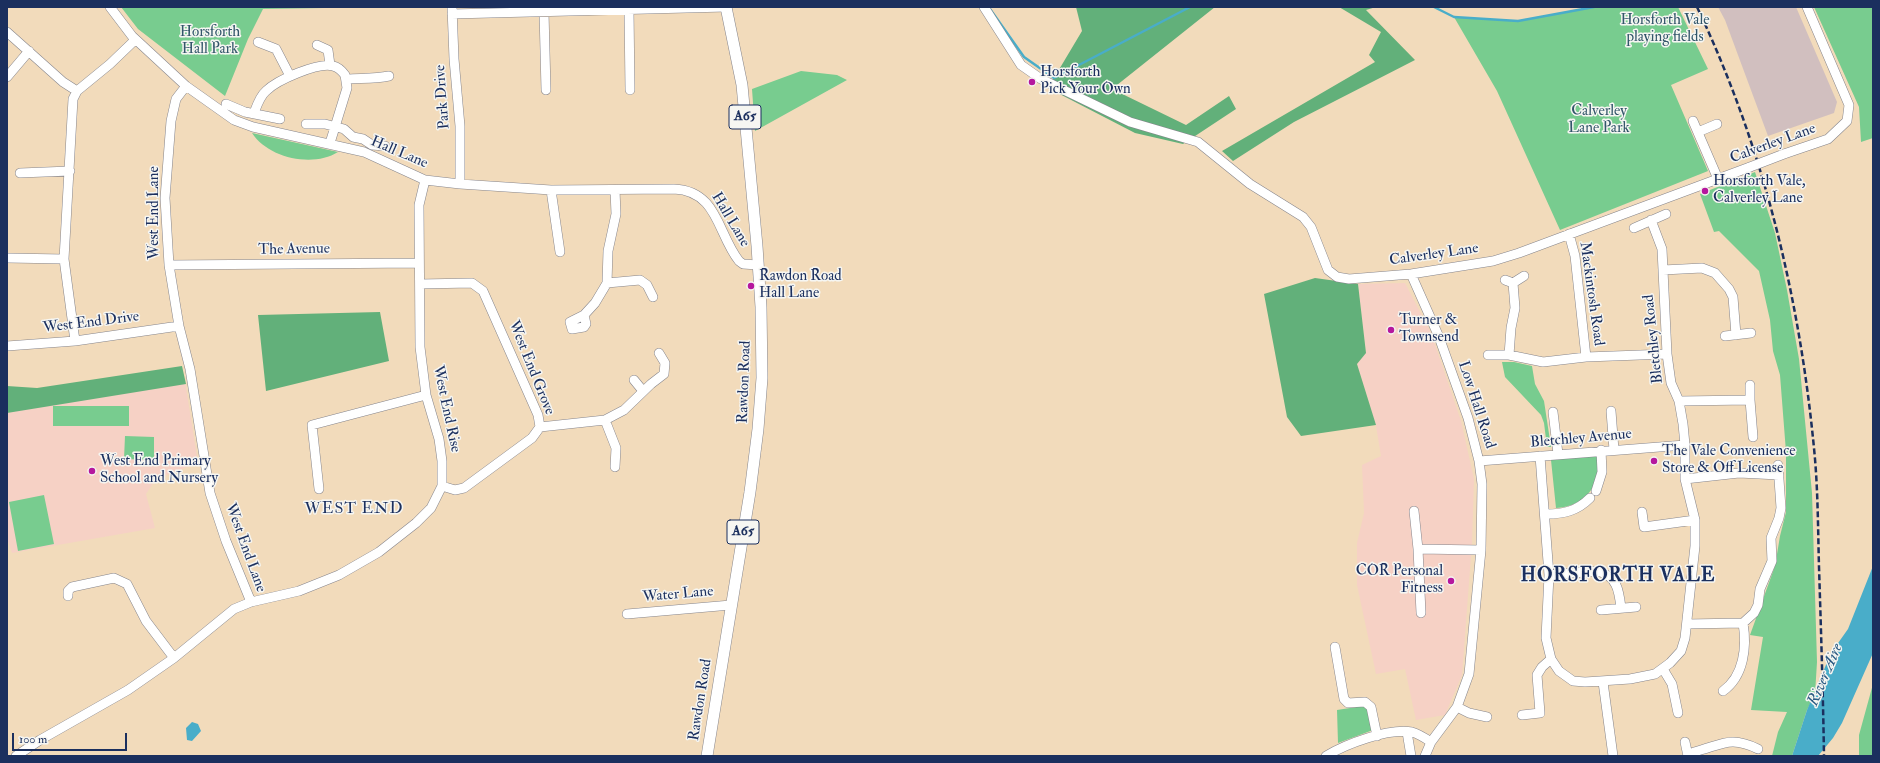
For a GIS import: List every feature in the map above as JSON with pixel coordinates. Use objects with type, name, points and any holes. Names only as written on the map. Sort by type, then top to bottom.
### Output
[{"type":"main road","name":"Rawdon Road","points":[[707,756],[752,478],[760,407],[762,345],[758,265],[742,85],[726,7]]},
{"type":"street","name":"Hall Lane","points":[[110,7],[135,40],[186,86],[234,120],[252,127],[330,143],[364,152],[425,180],[460,184],[551,190],[685,189],[695,193],[708,205],[739,261],[743,264],[758,265]]},
{"type":"street","points":[[452,10],[544,12],[726,7]]},
{"type":"street","name":"Calverley Lane","points":[[984,7],[1021,65],[1041,79],[1130,122],[1198,142],[1250,184],[1303,217],[1311,227],[1328,270],[1337,277],[1349,279],[1411,274],[1493,261],[1828,139],[1847,122],[1849,105],[1807,7]]},
{"type":"street","name":"Park Drive","points":[[452,10],[460,126],[460,184]]},
{"type":"street","points":[[629,10],[630,90]]},
{"type":"street","points":[[544,12],[546,90]]},
{"type":"street","points":[[7,32],[68,85],[77,90]]},
{"type":"street","points":[[75,341],[64,259],[73,99],[77,90],[110,64],[135,40]]},
{"type":"street","points":[[258,42],[276,49],[290,76]]},
{"type":"street","points":[[317,45],[330,48],[330,65]]},
{"type":"street","points":[[7,77],[29,51]]},
{"type":"street","points":[[254,113],[261,96],[266,90],[290,76],[330,65],[337,67],[342,71],[346,79],[347,88],[330,143]]},
{"type":"street","points":[[346,79],[374,79],[389,76]]},
{"type":"street","name":"West End Lane","points":[[16,756],[40,740],[128,690],[174,658],[234,609],[251,602],[226,541],[210,493],[190,369],[179,326],[169,265],[165,198],[171,121],[176,99],[186,86]]},
{"type":"street","points":[[226,104],[245,112],[280,119]]},
{"type":"street","points":[[1693,121],[1718,179]]},
{"type":"street","points":[[306,124],[325,124],[335,128],[344,129],[353,137],[363,139],[367,143],[385,146]]},
{"type":"street","points":[[1698,132],[1717,124]]},
{"type":"street","points":[[20,173],[70,171]]},
{"type":"street","name":"West End Rise","points":[[251,602],[299,591],[339,575],[379,552],[416,523],[431,508],[442,486],[442,461],[439,439],[426,395],[420,347],[418,206],[425,180]]},
{"type":"street","points":[[551,190],[560,252]]},
{"type":"street","points":[[584,315],[595,303],[607,283],[608,251],[616,214],[615,190]]},
{"type":"street","points":[[1634,228],[1666,214]]},
{"type":"street","name":"Bletchley Road","points":[[1540,456],[1546,514],[1549,575],[1546,638],[1551,660],[1559,671],[1573,681],[1603,682],[1655,674],[1681,651],[1687,624],[1695,546],[1695,520],[1685,479],[1685,445],[1679,401],[1671,383],[1667,354],[1662,248],[1651,220]]},
{"type":"street","name":"Mackintosh Road","points":[[1569,234],[1575,256],[1586,357]]},
{"type":"street","points":[[7,258],[64,259]]},
{"type":"street","name":"The Avenue","points":[[169,265],[419,263]]},
{"type":"street","points":[[1664,270],[1702,268],[1715,273],[1729,289],[1732,297],[1736,335]]},
{"type":"street","name":"Low Hall Road","points":[[1411,274],[1441,343],[1468,418],[1479,461],[1482,484],[1481,550],[1469,674],[1457,707],[1431,742],[1425,756]]},
{"type":"street","points":[[1509,355],[1511,328],[1515,308],[1509,281],[1524,276]]},
{"type":"street","points":[[607,283],[643,282],[653,297]]},
{"type":"street","name":"West End Grove","points":[[420,284],[472,284],[483,291],[538,415],[540,427],[532,438],[464,488],[455,490],[442,486]]},
{"type":"street","name":"West End Drive","points":[[7,346],[75,341],[179,326]]},
{"type":"street","points":[[1726,336],[1751,333]]},
{"type":"street","points":[[540,427],[605,420],[624,410],[666,371],[665,363],[659,352]]},
{"type":"street","points":[[1488,355],[1509,355],[1543,362],[1586,357],[1667,354]]},
{"type":"street","points":[[634,380],[643,391]]},
{"type":"street","points":[[1750,386],[1753,437]]},
{"type":"street","points":[[319,489],[312,425],[426,395]]},
{"type":"street","points":[[1679,401],[1750,400]]},
{"type":"street","points":[[1553,412],[1558,454]]},
{"type":"street","points":[[1611,412],[1614,450]]},
{"type":"street","points":[[605,420],[616,448],[615,466]]},
{"type":"street","name":"Bletchley Avenue","points":[[1479,461],[1601,450],[1685,445]]},
{"type":"street","points":[[1546,514],[1568,512],[1580,507],[1593,495],[1602,472],[1601,450]]},
{"type":"street","points":[[1687,624],[1743,623],[1749,619],[1758,605],[1760,589],[1772,561],[1771,538],[1779,518],[1781,508],[1778,465]]},
{"type":"street","points":[[1685,479],[1739,473],[1779,475]]},
{"type":"street","points":[[1414,511],[1418,549],[1421,613]]},
{"type":"street","points":[[1642,512],[1644,527],[1695,520]]},
{"type":"street","points":[[1418,549],[1481,550]]},
{"type":"street","points":[[1549,575],[1597,571],[1602,572],[1616,583],[1621,608]]},
{"type":"street","points":[[68,596],[68,591],[72,587],[114,578],[127,584],[146,621],[174,658]]},
{"type":"street","name":"Water Lane","points":[[627,614],[731,605]]},
{"type":"street","points":[[1602,610],[1636,607]]},
{"type":"street","points":[[1723,691],[1730,686],[1741,666],[1745,640],[1743,623]]},
{"type":"street","points":[[1335,647],[1344,699],[1348,703],[1365,702],[1371,707],[1377,736]]},
{"type":"street","points":[[1522,715],[1540,713],[1537,675],[1542,667],[1551,660]]},
{"type":"street","points":[[1662,669],[1672,684],[1678,713]]},
{"type":"street","points":[[1603,682],[1613,756]]},
{"type":"street","points":[[1457,707],[1469,713],[1487,717]]},
{"type":"street","points":[[1406,732],[1411,756]]},
{"type":"street","points":[[1326,756],[1344,752],[1377,736],[1406,732],[1412,732],[1431,742]]},
{"type":"street","points":[[1685,742],[1688,756],[1694,752],[1734,741],[1744,742],[1758,749]]},
{"type":"shaded area","points":[[1718,7],[1796,7],[1837,102],[1834,113],[1768,136],[1725,20]]},
{"type":"shaded area","points":[[1405,283],[1431,333],[1461,421],[1474,479],[1472,543],[1462,675],[1445,715],[1416,720],[1405,669],[1376,674],[1357,585],[1357,543],[1364,513],[1362,465],[1381,456],[1376,426],[1357,364],[1366,352],[1358,284]]},
{"type":"shaded area","name":"West End Primary School and Nursery","points":[[184,375],[198,463],[156,479],[146,494],[155,528],[12,553],[7,538],[7,413]]},
{"type":"green space","name":"Horsforth Hall Park","points":[[121,7],[386,7],[263,9],[248,39],[225,96],[138,29]]},
{"type":"green space","points":[[1076,7],[1215,7],[1112,89],[1186,125],[1229,96],[1236,109],[1183,144],[1135,133],[1048,88],[1082,31]]},
{"type":"green space","points":[[1339,7],[1376,7],[1366,10],[1415,60],[1294,122],[1233,161],[1222,151],[1375,62],[1369,55],[1381,32]]},
{"type":"green space","name":"Calverley Lane Park","points":[[1594,7],[1678,7],[1708,69],[1671,85],[1708,171],[1560,230],[1497,91],[1454,17],[1518,21]]},
{"type":"green space","points":[[1814,7],[1873,7],[1873,138],[1861,142],[1859,107]]},
{"type":"green space","points":[[801,71],[837,75],[847,80],[755,131],[752,89]]},
{"type":"green space","points":[[252,133],[338,152],[328,157],[316,159],[304,160],[292,158],[269,149],[259,142]]},
{"type":"green space","points":[[1755,172],[1775,233],[1787,290],[1799,359],[1812,493],[1817,662],[1815,694],[1807,710],[1792,756],[1772,756],[1778,732],[1787,712],[1751,710],[1763,637],[1750,635],[1775,566],[1786,512],[1786,452],[1780,375],[1773,351],[1770,320],[1759,271],[1719,231],[1714,232],[1700,194]]},
{"type":"green space","points":[[1315,278],[1358,284],[1366,353],[1357,364],[1376,425],[1301,436],[1287,417],[1264,294]]},
{"type":"green space","points":[[380,312],[389,361],[266,391],[258,315]]},
{"type":"green space","points":[[1502,362],[1514,362],[1532,366],[1535,384],[1544,401],[1551,447],[1547,447],[1544,423],[1541,415],[1505,377]]},
{"type":"green space","points":[[182,366],[186,384],[7,413],[7,386],[37,388]]},
{"type":"green space","points":[[53,406],[129,406],[129,426],[53,426]]},
{"type":"green space","points":[[125,436],[154,437],[154,460],[124,459]]},
{"type":"green space","points":[[1599,454],[1600,464],[1598,474],[1590,491],[1584,498],[1576,503],[1567,507],[1556,508],[1551,460]]},
{"type":"green space","points":[[44,495],[54,544],[18,551],[9,502]]},
{"type":"green space","points":[[1873,684],[1873,756],[1859,756],[1859,735]]},
{"type":"green space","points":[[1363,706],[1368,708],[1373,730],[1338,743],[1337,710]]},
{"type":"water","name":"River Aire","points":[[1873,566],[1873,653],[1842,723],[1833,738],[1818,756],[1792,756],[1807,710],[1831,653],[1848,629]]},
{"type":"water","points":[[192,722],[198,724],[201,731],[192,741],[187,740],[186,728]]},
{"type":"waterway","points":[[990,9],[1024,57],[1054,78],[1190,7]]},
{"type":"waterway","points":[[1434,7],[1454,17],[1518,21],[1594,7]]},
{"type":"railway","points":[[1697,7],[1721,61],[1761,172],[1776,228],[1800,343],[1809,401],[1816,472],[1824,756]]},
{"type":"place","name":"Horsforth Pick Your Own","points":[[1032,82]]},
{"type":"place","name":"Horsforth Vale, Calverley Lane","points":[[1705,191]]},
{"type":"place","name":"Rawdon Road Hall Lane","points":[[751,286]]},
{"type":"place","name":"Turner & Townsend","points":[[1391,330]]},
{"type":"place","name":"The Vale Convenience Store & Off License","points":[[1654,461]]},
{"type":"place","name":"West End Primary School and Nursery","points":[[92,471]]},
{"type":"place","name":"COR Personal Fitness","points":[[1451,581]]},
{"type":"district","name":"WEST END","points":[[354,510]]},
{"type":"district","name":"HORSFORTH VALE","points":[[1618,577]]},
{"type":"park label","name":"Horsforth Vale playing fields","points":[[1665,30]]}]
